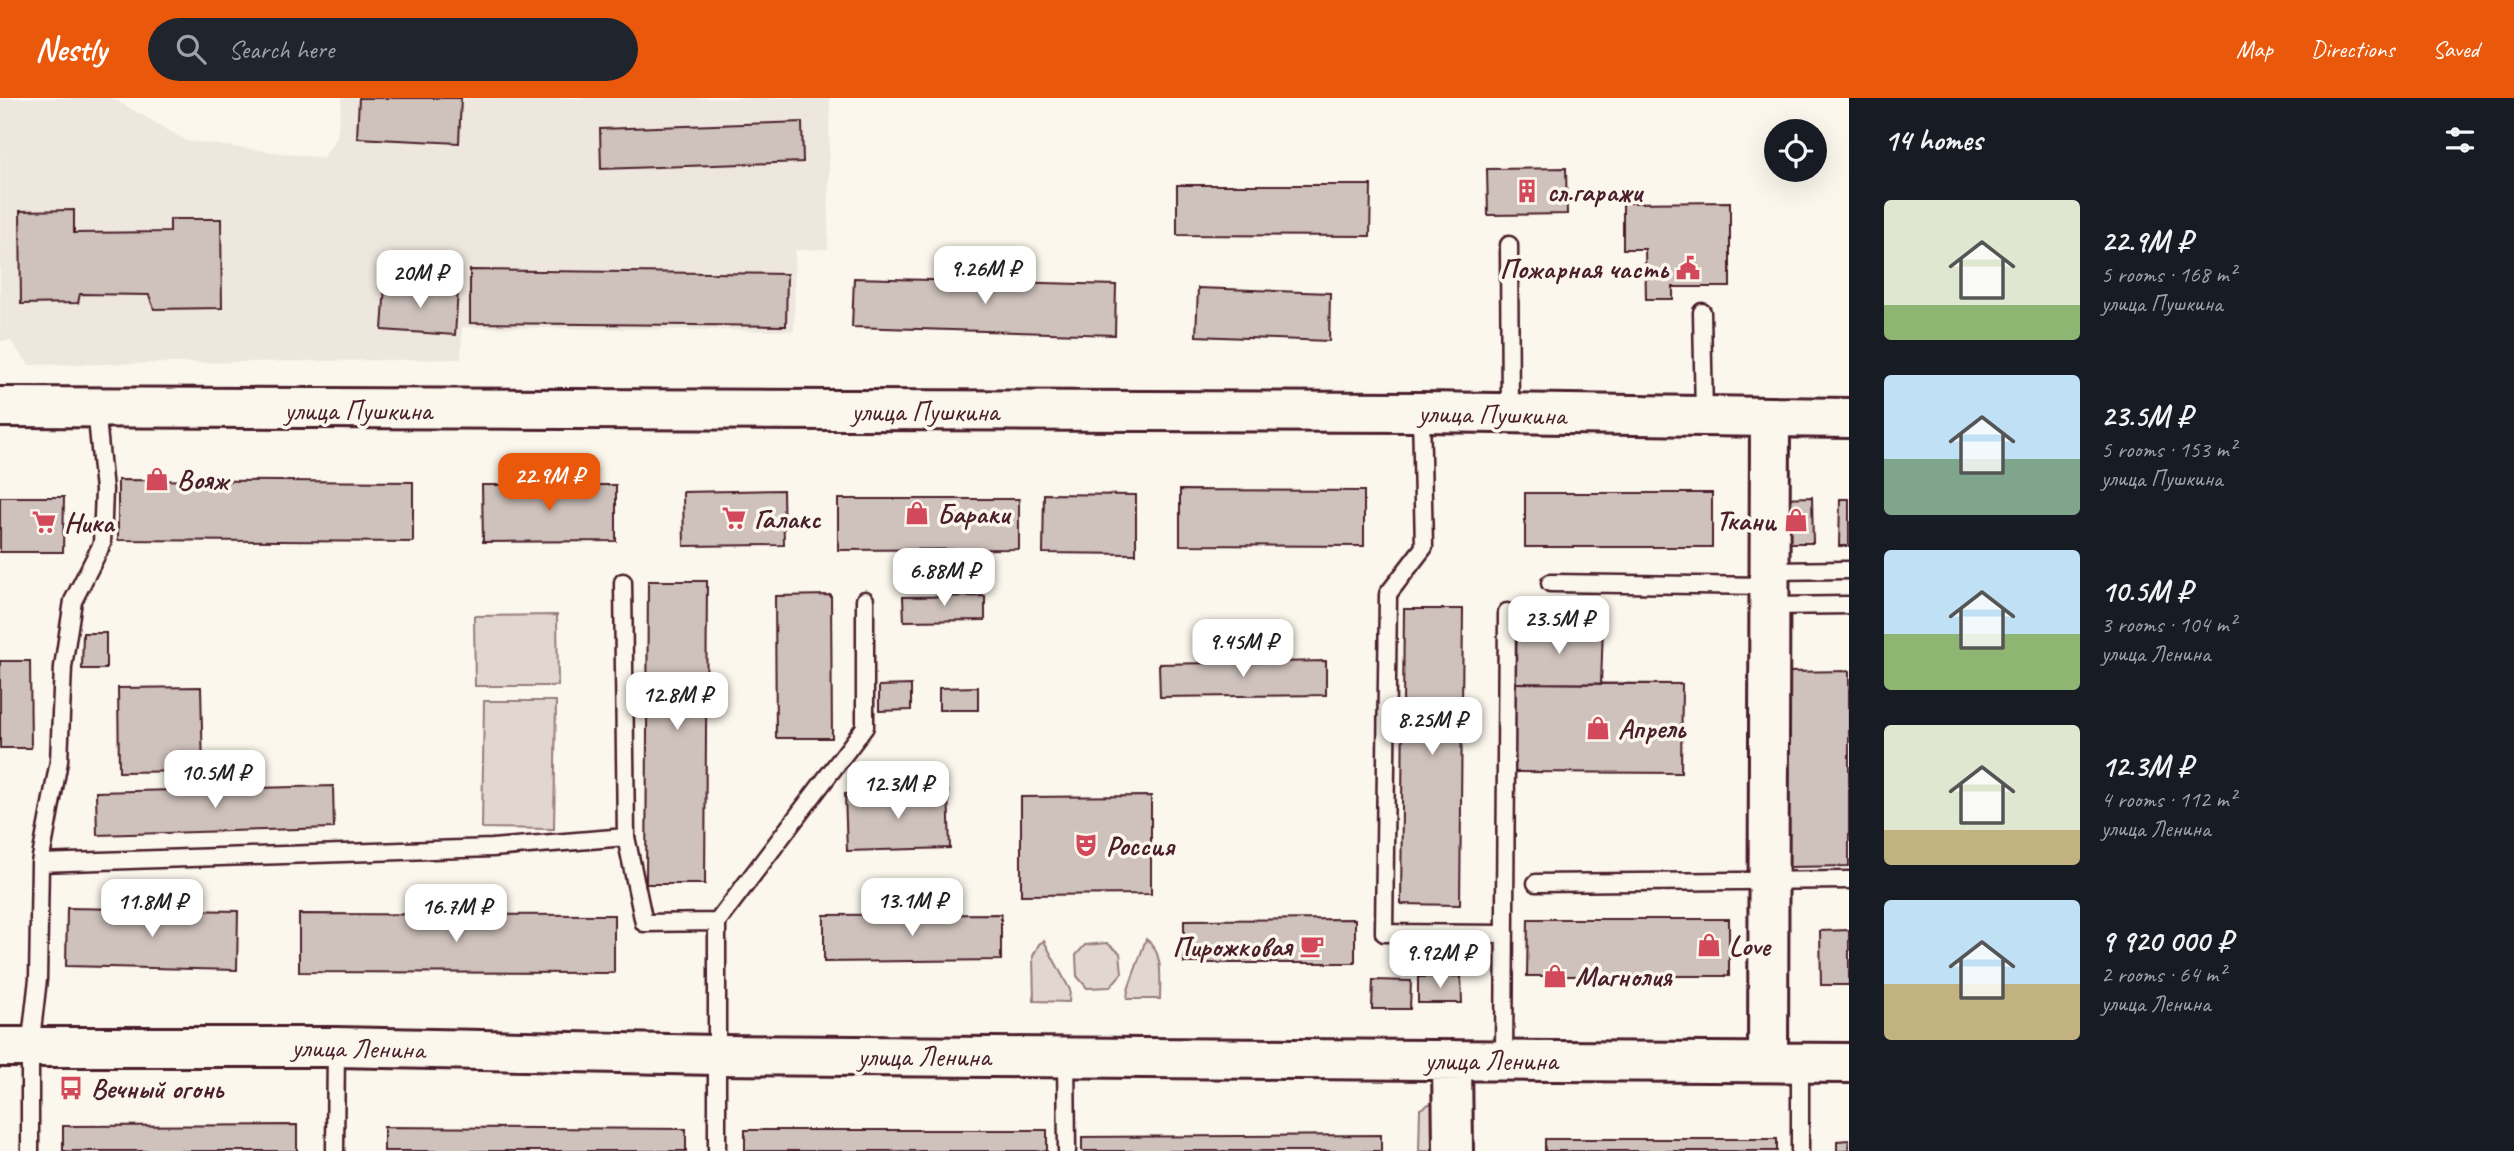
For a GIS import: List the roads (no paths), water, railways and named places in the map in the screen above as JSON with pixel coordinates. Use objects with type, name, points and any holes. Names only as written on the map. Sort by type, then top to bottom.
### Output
[{"type":"street","name":"улица Пушкина","points":[[0,407],[1421,412],[1849,418]]},
{"type":"street","points":[[1770,418],[1769,880],[1784,1062]]},
{"type":"street","name":"улица Ленина","points":[[15,1047],[336,1047],[716,1055],[1849,1063]]},
{"type":"street","points":[[1452,1060],[1453,1151]]},
{"type":"lane","points":[[1509,245],[1510,415]]},
{"type":"lane","points":[[1702,312],[1704,416]]},
{"type":"lane","points":[[30,1151],[15,1047],[38,979],[40,863],[59,761],[63,667],[73,601],[102,544],[104,490],[96,408]]},
{"type":"lane","points":[[1421,412],[1424,547],[1388,594],[1384,933],[1505,934]]},
{"type":"lane","points":[[1769,588],[1849,570]]},
{"type":"lane","points":[[623,582],[626,837],[644,923],[717,922]]},
{"type":"lane","points":[[1550,583],[1769,588],[1849,605]]},
{"type":"lane","points":[[717,1151],[717,922],[865,727],[864,600]]},
{"type":"lane","points":[[1504,1060],[1507,612]]},
{"type":"lane","points":[[40,863],[492,848],[626,837]]},
{"type":"lane","points":[[1536,883],[1849,880]]},
{"type":"lane","points":[[335,1151],[336,1047]]},
{"type":"lane","points":[[1066,1057],[1067,1151]]},
{"type":"lane","points":[[1784,1062],[1800,1151]]},
{"type":"place","name":"сл.гаражи","points":[[1527,191]]},
{"type":"place","name":"Пожарная часть","points":[[1688,268]]},
{"type":"place","name":"Вояж","points":[[157,479]]},
{"type":"place","name":"Бараки","points":[[917,513]]},
{"type":"place","name":"Галакс","points":[[734,518]]},
{"type":"place","name":"Ткани","points":[[1796,520]]},
{"type":"place","name":"Ника","points":[[44,522]]},
{"type":"place","name":"Апрель","points":[[1598,728]]},
{"type":"place","name":"Россия","points":[[1086,845]]},
{"type":"place","name":"Love","points":[[1709,945]]},
{"type":"place","name":"Пирожковая","points":[[1312,946]]},
{"type":"place","name":"Магнолия","points":[[1555,976]]},
{"type":"place","name":"Вечный огонь","points":[[71,1088]]}]
